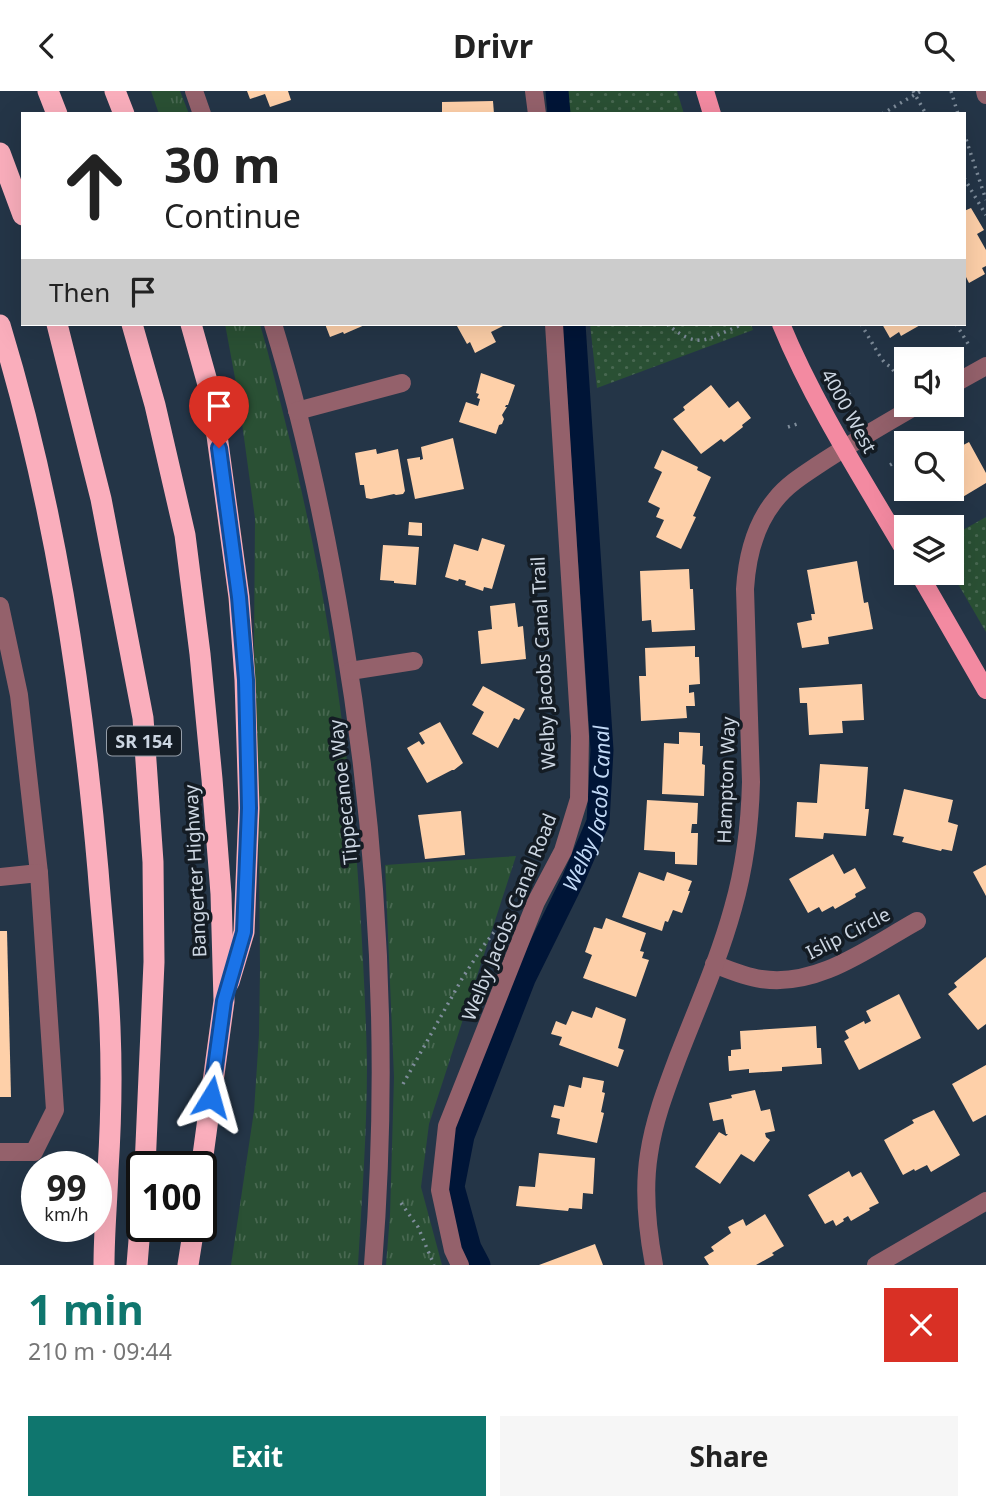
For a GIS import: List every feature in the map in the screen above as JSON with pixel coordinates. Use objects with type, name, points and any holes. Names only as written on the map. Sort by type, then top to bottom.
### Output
[{"type":"highway","points":[[48,91],[56,112]]},
{"type":"highway","points":[[115,91],[123,112]]},
{"type":"highway","points":[[0,153],[21,210]]},
{"type":"highway","points":[[0,325],[30,436],[55,549],[84,727],[110,1028],[110,1121],[104,1265]]},
{"type":"highway","name":"SR 154","points":[[58,326],[101,499],[143,718],[153,862],[154,962],[146,1151]]},
{"type":"highway","name":"Bangerter Highway","points":[[133,326],[155,405],[184,535],[200,654],[212,779],[221,894],[224,1001],[204,1151]]},
{"type":"highway","points":[[192,326],[212,399],[239,597],[246,680],[249,808],[244,932],[224,1001]]},
{"type":"highway","points":[[137,1265],[139,1242]]},
{"type":"highway","points":[[188,1265],[192,1242]]},
{"type":"main road","points":[[705,91],[711,112]]},
{"type":"main road","name":"4000 West","points":[[782,326],[808,382],[894,533]]},
{"type":"main road","points":[[925,585],[986,690]]},
{"type":"street","points":[[194,91],[201,112]]},
{"type":"street","points":[[534,91],[537,112]]},
{"type":"street","name":"Tippecanoe Way","points":[[274,326],[318,498],[333,572],[359,738],[370,847],[380,1009],[379,1153],[373,1265]]},
{"type":"street","name":"Welby Jacobs Canal Road","points":[[460,1265],[453,1250],[440,1190],[447,1126],[536,902],[563,851],[579,799],[580,736],[554,326]]},
{"type":"street","points":[[964,379],[986,366]]},
{"type":"street","points":[[296,411],[402,383]]},
{"type":"street","name":"Hampton Way","points":[[654,1265],[646,1208],[646,1182],[653,1131],[660,1105],[733,910],[749,826],[751,770],[745,589],[748,561],[767,511],[788,486],[844,448],[897,417]]},
{"type":"street","points":[[0,606],[7,670],[19,695],[39,873],[55,1109],[34,1151],[0,1152]]},
{"type":"street","points":[[349,671],[414,661]]},
{"type":"street","points":[[0,877],[39,873]]},
{"type":"street","name":"Islip Circle","points":[[714,964],[764,980],[805,977],[844,963],[917,921]]},
{"type":"street","points":[[876,1265],[986,1201]]},
{"type":"path","points":[[885,112],[921,91]]},
{"type":"path","points":[[951,91],[957,112]]},
{"type":"path","points":[[914,93],[925,112]]},
{"type":"path","points":[[966,139],[986,200]]},
{"type":"path","points":[[966,181],[986,215]]},
{"type":"path","points":[[669,326],[693,341],[703,340],[738,326]]},
{"type":"path","points":[[862,326],[881,358],[894,372]]},
{"type":"path","points":[[957,326],[970,347]]},
{"type":"path","points":[[848,393],[854,390]]},
{"type":"path","points":[[788,427],[797,424]]},
{"type":"path","points":[[890,465],[894,463]]},
{"type":"path","points":[[403,1084],[463,978],[513,907]]},
{"type":"path","points":[[401,1203],[418,1227],[434,1265]]},
{"type":"green space","points":[[151,91],[180,91],[188,112],[158,112]]},
{"type":"green space","points":[[566,91],[677,91],[683,112],[568,112]]},
{"type":"green space","points":[[225,326],[261,326],[290,441],[315,556],[335,672],[350,789],[360,906],[367,1064],[358,1265],[231,1265],[254,1111],[260,968],[254,645],[255,518],[238,394]]},
{"type":"green space","points":[[590,326],[752,326],[753,330],[597,388]]},
{"type":"green space","points":[[986,517],[986,632],[959,585],[964,585],[964,529]]},
{"type":"green space","points":[[516,856],[429,1124],[421,1187],[442,1265],[386,1265],[394,1077],[385,865]]},
{"type":"building","points":[[247,91],[288,91],[291,100],[270,107],[265,94],[250,99]]},
{"type":"building","points":[[493,101],[494,112],[442,112],[442,102]]},
{"type":"building","points":[[971,208],[984,230],[977,234],[986,250],[986,266],[982,268],[985,274],[969,283],[966,277],[966,210]]},
{"type":"building","points":[[326,326],[362,326],[344,334],[343,332],[330,337]]},
{"type":"building","points":[[457,326],[503,326],[491,332],[496,342],[475,353],[470,342],[467,344]]},
{"type":"building","points":[[883,326],[918,326],[901,336],[899,332],[890,338]]},
{"type":"building","points":[[481,373],[515,385],[496,434],[459,422],[466,402],[478,406],[480,399],[476,393]]},
{"type":"building","points":[[711,385],[729,408],[738,401],[751,418],[724,442],[721,439],[701,454],[673,419],[685,410],[683,407]]},
{"type":"building","points":[[453,438],[464,489],[415,499],[407,459],[423,459],[421,447]]},
{"type":"building","points":[[969,442],[986,473],[986,483],[964,496],[964,445]]},
{"type":"building","points":[[376,449],[377,454],[398,449],[405,491],[403,494],[366,498],[364,485],[360,485],[355,453]]},
{"type":"building","points":[[662,450],[698,467],[697,470],[711,477],[681,549],[656,537],[664,520],[656,517],[660,508],[648,502],[662,472],[654,468]]},
{"type":"building","points":[[409,522],[422,523],[422,536],[408,535]]},
{"type":"building","points":[[482,538],[505,545],[492,589],[484,587],[483,591],[465,585],[466,581],[445,577],[454,544],[478,551]]},
{"type":"building","points":[[383,545],[419,547],[416,585],[380,580]]},
{"type":"building","points":[[857,561],[864,603],[868,602],[873,629],[828,637],[829,644],[802,648],[797,623],[812,620],[811,614],[815,614],[807,570]]},
{"type":"building","points":[[689,569],[695,630],[652,632],[651,620],[642,621],[640,571]]},
{"type":"building","points":[[515,603],[518,627],[523,626],[526,659],[481,664],[478,631],[492,629],[490,606]]},
{"type":"building","points":[[695,646],[695,657],[699,657],[700,684],[689,685],[689,693],[694,692],[695,706],[686,706],[687,718],[641,721],[639,676],[646,676],[645,648]]},
{"type":"building","points":[[862,684],[864,720],[842,721],[843,733],[809,735],[807,703],[800,703],[799,688]]},
{"type":"building","points":[[483,686],[525,709],[519,720],[514,718],[498,748],[472,734],[484,712],[472,705]]},
{"type":"building","points":[[440,722],[463,763],[427,783],[407,748],[419,741],[422,745],[425,743],[419,733]]},
{"type":"building","points":[[679,732],[700,733],[700,746],[703,746],[702,764],[705,765],[704,796],[662,794],[664,743],[679,744]]},
{"type":"building","points":[[820,764],[868,767],[865,809],[869,809],[866,836],[824,833],[823,839],[795,837],[797,802],[817,803]]},
{"type":"building","points":[[904,789],[953,800],[948,822],[958,825],[952,851],[902,842],[904,837],[893,835]]},
{"type":"building","points":[[647,800],[698,803],[697,824],[692,824],[691,833],[698,833],[697,865],[675,864],[675,852],[644,850]]},
{"type":"building","points":[[461,811],[465,855],[425,859],[418,815]]},
{"type":"building","points":[[833,854],[844,874],[855,868],[866,888],[835,909],[833,906],[822,912],[819,907],[808,913],[789,879]]},
{"type":"building","points":[[986,865],[986,896],[973,872]]},
{"type":"building","points":[[639,872],[664,881],[667,872],[692,881],[682,913],[673,910],[662,931],[622,917]]},
{"type":"building","points":[[606,918],[646,933],[640,951],[644,952],[642,958],[649,960],[636,997],[583,978],[592,955],[585,952],[594,927],[602,929]]},
{"type":"building","points":[[0,931],[7,931],[11,1097],[0,1097]]},
{"type":"building","points":[[986,957],[986,1024],[978,1030],[948,994],[957,987],[954,983]]},
{"type":"building","points":[[899,994],[921,1038],[859,1070],[844,1041],[849,1038],[845,1031],[864,1021],[865,1024],[871,1021],[866,1011]]},
{"type":"building","points":[[596,1007],[626,1019],[618,1048],[624,1050],[618,1067],[559,1045],[562,1037],[551,1034],[556,1021],[566,1025],[572,1011],[592,1018]]},
{"type":"building","points":[[816,1026],[817,1048],[821,1048],[822,1064],[782,1067],[782,1071],[729,1071],[728,1056],[731,1056],[731,1050],[741,1049],[740,1031]]},
{"type":"building","points":[[986,1065],[986,1115],[973,1122],[952,1084]]},
{"type":"building","points":[[583,1077],[604,1081],[602,1092],[605,1093],[601,1112],[604,1113],[597,1143],[557,1134],[560,1119],[551,1117],[554,1105],[564,1107],[569,1085],[581,1088]]},
{"type":"building","points":[[755,1090],[761,1111],[770,1109],[775,1131],[765,1133],[770,1140],[754,1162],[741,1154],[720,1184],[695,1167],[719,1132],[726,1136],[728,1134],[723,1119],[713,1121],[709,1103]]},
{"type":"building","points":[[934,1110],[960,1155],[931,1172],[927,1165],[903,1175],[884,1140],[914,1123],[912,1120]]},
{"type":"building","points":[[539,1153],[595,1158],[593,1194],[583,1193],[582,1209],[569,1208],[568,1211],[516,1206],[519,1186],[535,1187]]},
{"type":"building","points":[[849,1171],[852,1177],[861,1172],[879,1203],[851,1221],[848,1216],[836,1226],[833,1220],[825,1224],[808,1195]]},
{"type":"building","points":[[765,1214],[784,1246],[756,1265],[709,1265],[704,1257],[714,1251],[711,1247],[731,1233],[728,1227],[743,1219],[746,1226]]},
{"type":"building","points":[[595,1244],[603,1265],[539,1265]]},
{"type":"waterway","name":"Welby Jacob Canal","points":[[557,91],[559,112]]},
{"type":"waterway","name":"Welby Jacob Canal","points":[[479,1265],[470,1248],[453,1187],[463,1136],[524,979],[573,880],[598,822],[602,750],[574,326]]},
{"type":"route","points":[[211,1097],[224,1001],[244,932],[249,808],[246,680],[239,597],[219,448]]}]
